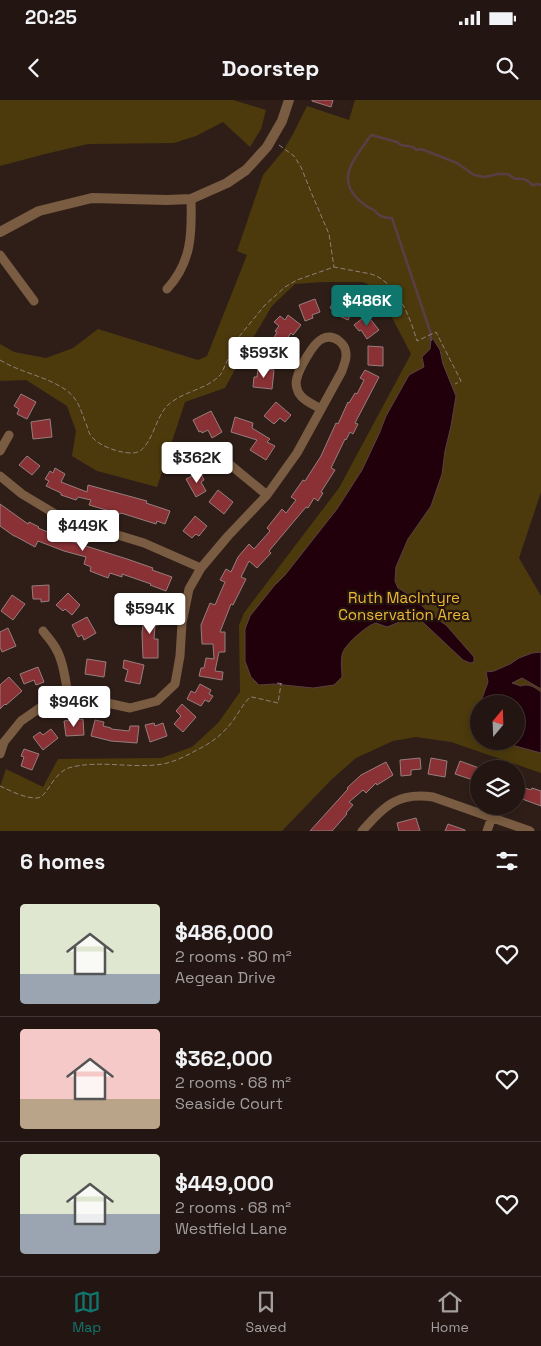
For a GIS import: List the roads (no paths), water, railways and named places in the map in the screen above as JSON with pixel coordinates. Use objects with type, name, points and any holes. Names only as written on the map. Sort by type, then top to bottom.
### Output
[{"type":"street","points":[[0,232],[39,211],[92,198],[167,200],[190,198],[227,183],[239,176],[262,154],[282,121],[289,100]]},
{"type":"street","points":[[167,289],[179,273],[189,247],[192,231],[190,198]]},
{"type":"street","points":[[0,255],[34,301]]},
{"type":"street","points":[[0,754],[4,742],[21,721],[44,705],[69,698],[94,700],[130,708],[157,701],[176,684],[182,623],[189,589],[201,568],[267,495],[297,453],[342,371],[346,358],[345,349],[334,338],[324,338],[316,343],[297,377],[296,387],[300,396],[321,409]]},
{"type":"street","points":[[0,451],[9,435]]},
{"type":"street","points":[[228,463],[267,495]]},
{"type":"street","points":[[0,476],[22,494],[62,518],[144,543],[201,568]]},
{"type":"street","points":[[43,632],[54,644],[58,654],[69,698]]},
{"type":"street","points":[[362,831],[384,807],[400,799],[422,795],[434,797],[530,831]]},
{"type":"street","points":[[487,831],[492,817]]},
{"type":"waterway","points":[[431,340],[430,331],[392,218],[381,216],[367,206],[355,196],[350,187],[348,179],[349,170],[358,153],[371,135],[413,147],[416,150],[421,149],[429,152],[457,163],[474,175],[485,177],[508,174],[515,179],[527,180],[532,185],[541,185]]},
{"type":"park label","name":"Ruth MacIntyre Conservation Area","points":[[404,606]]}]
